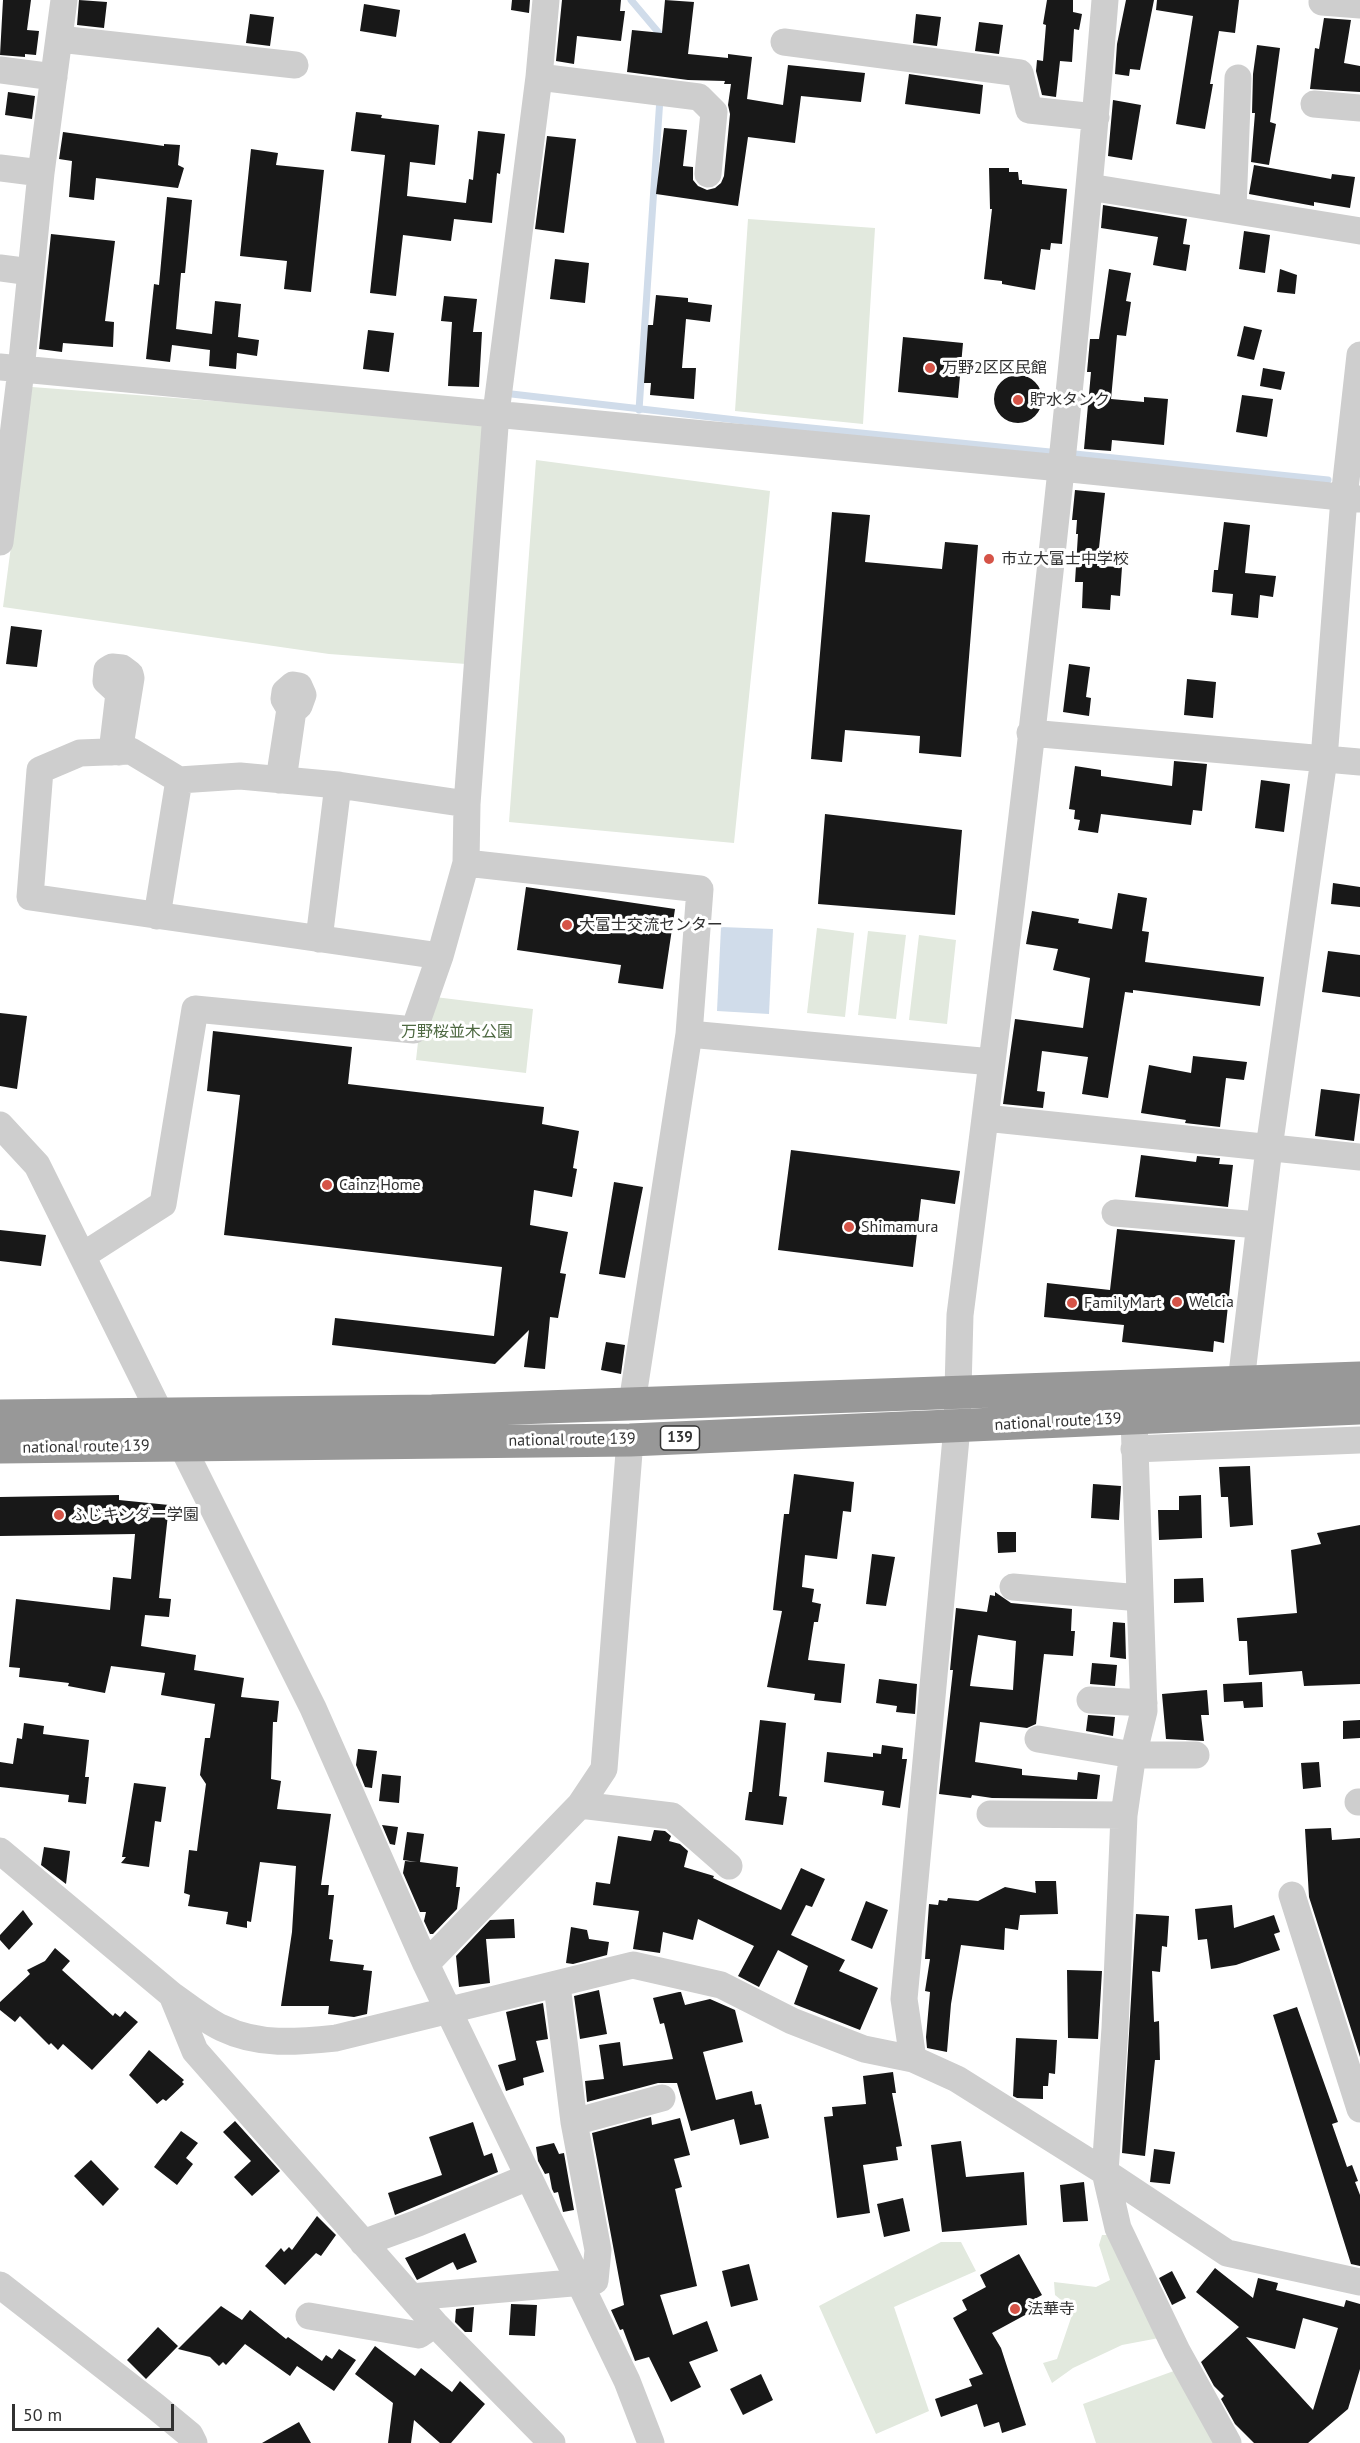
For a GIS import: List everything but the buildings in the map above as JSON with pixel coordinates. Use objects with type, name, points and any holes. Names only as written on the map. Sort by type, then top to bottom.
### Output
[{"type":"highway","name":"national route 139","points":[[0,1416],[432,1411],[1360,1378]]},
{"type":"highway","name":"national route 139","points":[[0,1448],[630,1440],[957,1427],[1134,1434],[1360,1408]]},
{"type":"street","points":[[0,542],[10,369],[31,272],[41,173],[64,0]]},
{"type":"street","points":[[82,1256],[163,1204],[195,1009],[414,1030],[440,956],[466,863],[467,804],[496,413],[539,77],[546,0]]},
{"type":"street","points":[[913,2059],[904,1999],[957,1427],[960,1315],[992,1062],[1061,468],[1096,117],[1105,0]]},
{"type":"street","points":[[1322,2],[1360,5]]},
{"type":"street","points":[[59,39],[295,65]]},
{"type":"street","points":[[784,42],[1020,73],[1029,110],[1096,117]]},
{"type":"street","points":[[0,70],[54,77]]},
{"type":"street","points":[[539,77],[699,97],[714,112],[708,174]]},
{"type":"street","points":[[1233,209],[1238,78]]},
{"type":"street","points":[[1314,104],[1360,108]]},
{"type":"street","points":[[0,168],[41,173]]},
{"type":"street","points":[[1089,187],[1360,231]]},
{"type":"street","points":[[0,268],[31,272]]},
{"type":"street","points":[[1241,1382],[1269,1148],[1324,759],[1352,498],[1360,355]]},
{"type":"street","points":[[10,369],[496,413],[1352,498]]},
{"type":"street","points":[[1030,733],[1360,762]]},
{"type":"street","points":[[440,956],[30,897],[40,770],[80,753],[131,752],[179,780],[240,776],[338,785],[467,804]]},
{"type":"street","points":[[157,916],[179,780]]},
{"type":"street","points":[[319,939],[338,785]]},
{"type":"street","points":[[466,863],[700,889],[689,1034],[632,1403]]},
{"type":"street","points":[[689,1034],[992,1062]]},
{"type":"street","points":[[985,1118],[1360,1157]]},
{"type":"street","points":[[0,1125],[37,1165],[161,1415],[182,1446],[313,1708],[426,1964],[627,2381],[651,2443]]},
{"type":"street","points":[[1115,1213],[1259,1225]]},
{"type":"street","points":[[1228,2443],[1177,2351],[1118,2228],[1106,2172],[1124,1815],[1133,1755],[1144,1711],[1134,1434],[1360,1440]]},
{"type":"street","points":[[426,1964],[580,1805],[604,1769],[630,1440]]},
{"type":"street","points":[[1013,1587],[1140,1598]]},
{"type":"street","points":[[1090,1700],[1144,1703]]},
{"type":"street","points":[[1038,1739],[1133,1755],[1196,1755]]},
{"type":"street","points":[[580,1805],[672,1816],[729,1866]]},
{"type":"street","points":[[990,1814],[1124,1815]]},
{"type":"street","points":[[0,1851],[172,1995],[222,2028],[253,2039],[288,2043],[336,2038],[633,1965],[721,1984],[792,2022],[864,2049],[913,2059],[957,2079],[1106,2172],[1227,2253],[1360,2282]]},
{"type":"street","points":[[1292,1895],[1358,2094]]},
{"type":"street","points":[[411,2297],[595,2281],[598,2250],[574,2122],[557,1985]]},
{"type":"street","points":[[172,1995],[195,2051],[435,2324],[552,2443]]},
{"type":"street","points":[[574,2122],[662,2098]]},
{"type":"street","points":[[363,2243],[528,2177]]},
{"type":"street","points":[[0,2285],[155,2406],[190,2435],[194,2443]]},
{"type":"street","points":[[309,2316],[419,2335],[435,2324]]},
{"type":"green space","points":[[748,219],[875,228],[863,424],[735,411]]},
{"type":"green space","points":[[32,387],[254,404],[483,426],[466,664],[329,654],[3,607]]},
{"type":"green space","points":[[536,460],[770,491],[734,843],[509,822]]},
{"type":"green space","points":[[817,928],[854,933],[845,1017],[807,1013]]},
{"type":"green space","points":[[868,931],[906,935],[896,1019],[858,1015]]},
{"type":"green space","points":[[919,935],[956,940],[947,1024],[909,1020]]},
{"type":"green space","name":"万野桜並木公園","points":[[435,997],[533,1009],[526,1073],[416,1060],[419,1033]]},
{"type":"green space","points":[[1102,2235],[1121,2235],[1159,2338],[1122,2345],[1073,2368],[1052,2383],[1043,2363],[1057,2359],[1072,2315],[1066,2304],[1055,2295],[1054,2282],[1096,2287],[1110,2280],[1099,2245]]},
{"type":"green space","points":[[941,2242],[961,2242],[976,2271],[894,2307],[929,2411],[876,2434],[819,2306]]},
{"type":"green space","points":[[1182,2368],[1226,2443],[1096,2443],[1083,2404]]},
{"type":"water","points":[[721,927],[773,929],[769,1014],[717,1011]]},
{"type":"waterway","points":[[631,0],[664,39]]},
{"type":"waterway","points":[[639,410],[660,98]]},
{"type":"waterway","points":[[503,393],[771,424],[1050,452]]},
{"type":"waterway","points":[[1075,454],[1328,480]]},
{"type":"place","name":"万野2区区民館","points":[[930,368]]},
{"type":"place","name":"貯水タンク","points":[[1018,400]]},
{"type":"place","name":"市立大富士中学校","points":[[989,559]]},
{"type":"place","name":"大富士交流センター","points":[[567,925]]},
{"type":"place","name":"Cainz Home","points":[[327,1185]]},
{"type":"place","name":"Shimamura","points":[[849,1227]]},
{"type":"place","name":"Welcia","points":[[1177,1302]]},
{"type":"place","name":"FamilyMart","points":[[1072,1303]]},
{"type":"place","name":"ふじキンダー学園","points":[[59,1515]]},
{"type":"place","name":"法華寺","points":[[1015,2309]]}]
